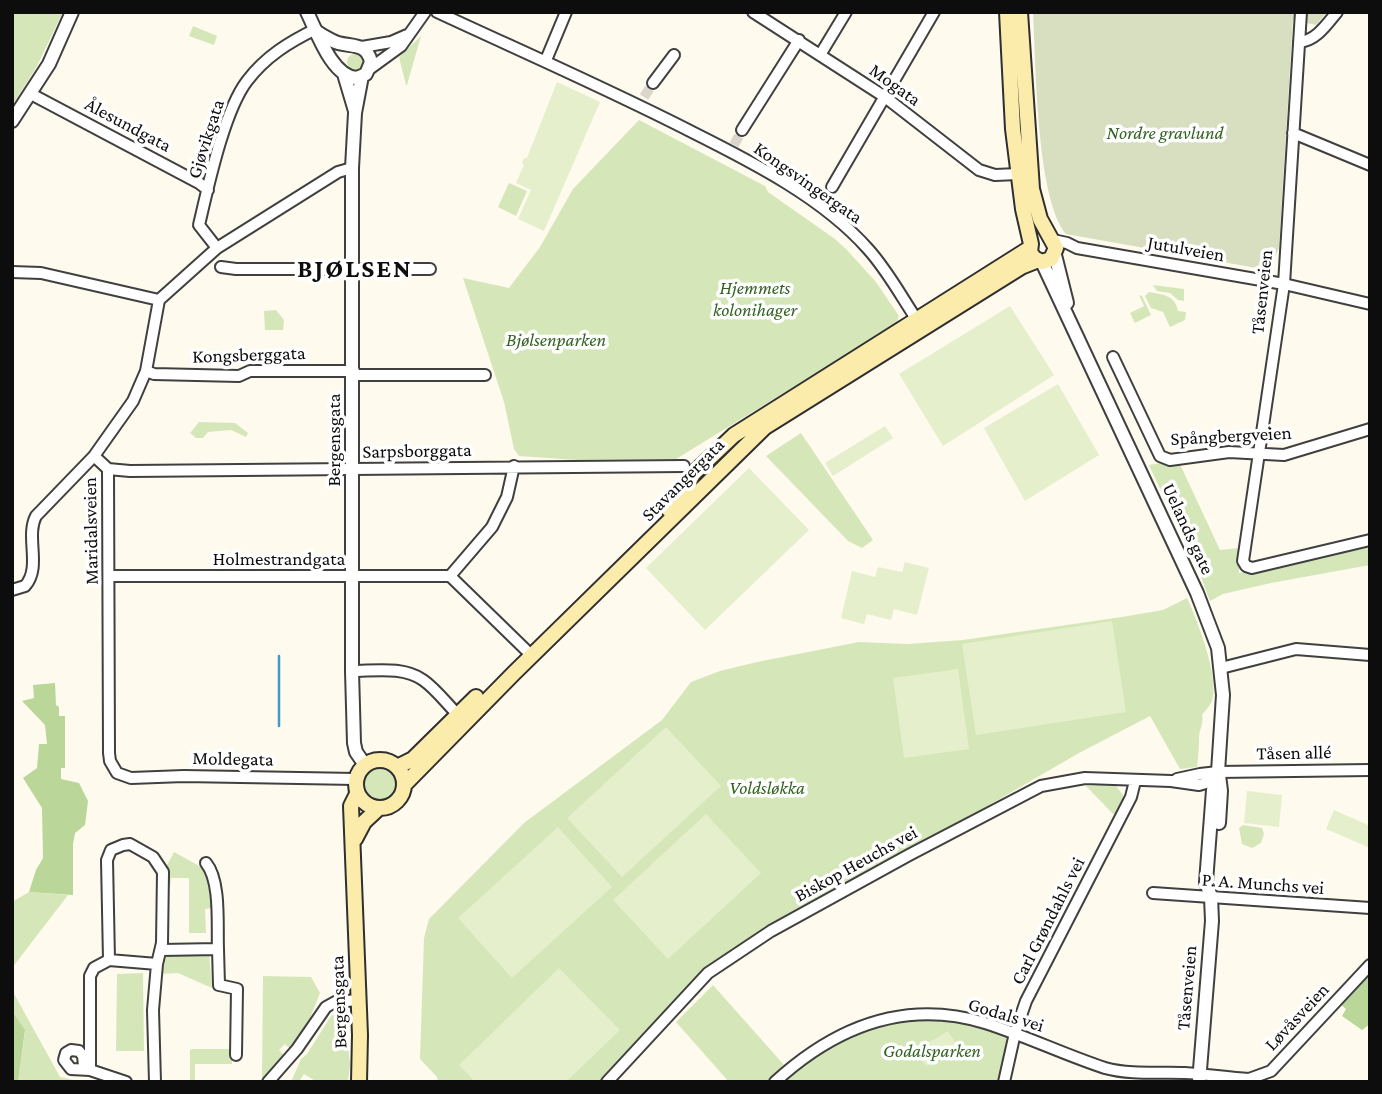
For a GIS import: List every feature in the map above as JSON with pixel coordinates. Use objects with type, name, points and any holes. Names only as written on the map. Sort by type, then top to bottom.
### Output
[{"type":"main road","name":"Uelands gate","points":[[1007,12],[1018,174],[1044,250]]},
{"type":"main road","name":"Uelands gate","points":[[1020,12],[1032,190],[1040,219],[1044,250]]},
{"type":"main road","name":"Stavangergata","points":[[397,766],[413,759],[678,501],[693,468],[734,435],[1044,250]]},
{"type":"main road","name":"Stavangergata","points":[[404,785],[718,471],[765,428],[919,324]]},
{"type":"main road","points":[[355,839],[364,822],[379,808],[396,803],[402,793],[404,785],[401,772],[397,766],[384,760],[365,765],[357,787],[366,804],[379,808]]},
{"type":"main road","name":"Bergensgata","points":[[357,787],[351,806],[355,839],[359,1081]]},
{"type":"street","points":[[12,121],[49,64],[72,12]]},
{"type":"street","name":"Bergensgata","points":[[307,12],[320,41],[342,71],[355,113]]},
{"type":"street","points":[[410,34],[398,40],[343,50],[339,56],[342,71],[353,78],[394,53],[410,34],[425,12]]},
{"type":"street","name":"Kongsvingergata","points":[[438,12],[642,101],[732,148],[821,204],[868,248],[919,324]]},
{"type":"street","points":[[545,60],[566,12]]},
{"type":"street","name":"Mogata","points":[[754,12],[885,97],[979,170],[995,175],[1018,174]]},
{"type":"street","points":[[820,55],[846,12]]},
{"type":"street","points":[[832,187],[934,12]]},
{"type":"street","name":"Tåsenveien","points":[[1301,12],[1284,284],[1242,559],[1245,566],[1252,568],[1370,540]]},
{"type":"street","points":[[1299,42],[1305,42],[1320,32],[1337,12]]},
{"type":"street","points":[[316,31],[334,41],[356,46],[370,57],[365,73]]},
{"type":"street","name":"Gjøvikgata","points":[[217,248],[199,225],[229,116],[246,82],[273,54],[316,31]]},
{"type":"street","points":[[742,130],[799,40]]},
{"type":"street","points":[[653,83],[674,55]]},
{"type":"street","name":"Bergensgata","points":[[365,73],[355,113],[352,168],[352,671],[354,743],[356,752],[365,765]]},
{"type":"street","name":"Ålesundgata","points":[[31,94],[208,190]]},
{"type":"street","points":[[1293,133],[1370,165]]},
{"type":"street","points":[[12,272],[41,273],[159,300],[217,248],[338,172],[352,168]]},
{"type":"street","name":"Jutulveien","points":[[1044,250],[1077,248],[1284,284],[1370,304]]},
{"type":"street","name":"Uelands gate","points":[[1044,250],[1061,305],[1068,314],[1214,636],[1221,668],[1224,702],[1218,772]]},
{"type":"street","points":[[221,267],[430,269]]},
{"type":"street","name":"Maridalsveien","points":[[113,767],[109,753],[108,700],[108,469],[94,456],[133,401],[146,370],[159,300]]},
{"type":"street","name":"Spångbergveien","points":[[1113,357],[1160,456],[1170,460],[1229,452],[1284,455],[1370,429]]},
{"type":"street","name":"Kongsberggata","points":[[146,370],[154,374],[239,376],[250,371],[485,375]]},
{"type":"street","points":[[12,590],[25,586],[32,575],[33,524],[36,516],[94,456]]},
{"type":"street","points":[[514,466],[508,497],[492,527],[450,576],[526,650]]},
{"type":"street","name":"Sarpsborggata","points":[[108,469],[353,470],[514,466],[693,468]]},
{"type":"street","points":[[693,468],[706,485]]},
{"type":"street","name":"Holmestrandgata","points":[[109,576],[450,576]]},
{"type":"street","points":[[1221,668],[1296,649],[1370,655]]},
{"type":"street","points":[[352,671],[398,671],[418,677],[430,685],[458,715]]},
{"type":"street","name":"Moldegata","points":[[113,767],[122,776],[131,778],[184,776],[357,787]]},
{"type":"street","name":"Tåsen allé","points":[[1218,772],[1370,770]]},
{"type":"street","name":"Tåsenveien","points":[[1199,1078],[1221,791],[1218,772]]},
{"type":"street","name":"Biskop Heuchs vei","points":[[607,1082],[708,972],[771,931],[1041,786],[1085,778],[1206,783],[1218,772]]},
{"type":"street","name":"Carl Grøndahls vei","points":[[1004,1082],[1015,1033],[1026,1001],[1131,797],[1135,781]]},
{"type":"street","points":[[108,960],[107,860],[111,850],[130,844],[146,852],[163,872],[161,950],[157,964],[153,1010],[155,1082]]},
{"type":"street","points":[[206,863],[215,882],[219,985],[237,989],[236,1055]]},
{"type":"street","name":"P. A. Munchs vei","points":[[1153,893],[1370,908]]},
{"type":"street","points":[[161,950],[218,949]]},
{"type":"street","points":[[126,1082],[87,1070],[90,976],[94,968],[108,960],[157,964]]},
{"type":"street","name":"Løvåsveien","points":[[1199,1078],[1249,1079],[1271,1071],[1370,965]]},
{"type":"street","points":[[268,1082],[297,1049],[326,1007],[335,1002],[358,1000]]},
{"type":"street","name":"Godals vei","points":[[775,1082],[803,1058],[855,1028],[908,1015],[961,1017],[1015,1033],[1108,1069],[1199,1078]]},
{"type":"green space","points":[[12,12],[63,12],[37,66],[12,106]]},
{"type":"green space","name":"Nordre gravlund","points":[[1033,12],[1327,12],[1316,25],[1293,20],[1279,248],[1274,259],[1262,269],[1066,234],[1056,216],[1043,161]]},
{"type":"green space","points":[[193,26],[217,36],[214,45],[189,36]]},
{"type":"green space","points":[[421,36],[407,85],[406,85],[399,57]]},
{"type":"green space","points":[[355,54],[361,56],[361,68],[355,70],[349,68],[347,62],[349,56]]},
{"type":"green space","points":[[557,82],[600,102],[544,231],[518,219],[531,190],[516,183]]},
{"type":"green space","points":[[639,120],[765,186],[768,192],[847,250],[876,282],[899,316],[896,324],[676,459],[577,460],[519,456],[514,449],[504,402],[463,278],[509,288],[540,247],[573,189]]},
{"type":"green space","points":[[509,183],[527,191],[516,216],[498,207]]},
{"type":"green space","points":[[1153,285],[1184,289],[1184,301],[1178,300],[1170,293],[1157,291]]},
{"type":"green space","points":[[1149,292],[1171,299],[1178,311],[1186,312],[1185,320],[1170,327],[1163,312],[1151,308],[1145,296]]},
{"type":"green space","points":[[1139,295],[1151,315],[1135,323],[1130,313],[1144,306]]},
{"type":"green space","points":[[1010,306],[1054,375],[943,446],[899,374]]},
{"type":"green space","points":[[276,310],[284,320],[283,330],[265,330],[264,311]]},
{"type":"green space","points":[[1058,384],[1099,455],[1025,501],[984,428]]},
{"type":"green space","points":[[199,422],[235,423],[248,433],[246,437],[231,430],[208,432],[203,438],[196,438],[190,433]]},
{"type":"green space","points":[[885,426],[893,438],[833,476],[825,463]]},
{"type":"green space","points":[[801,433],[873,540],[862,548],[848,541],[766,456]]},
{"type":"green space","points":[[1178,460],[1220,550],[1239,548],[1239,573],[1370,547],[1370,565],[1271,583],[1223,594],[1210,601],[1149,465]]},
{"type":"green space","points":[[749,468],[809,530],[705,630],[646,568]]},
{"type":"green space","points":[[905,562],[929,568],[917,615],[894,609],[891,620],[867,614],[864,624],[841,618],[852,571],[875,577],[878,567],[902,572]]},
{"type":"green space","name":"Voldsløkka","points":[[1187,598],[1206,649],[1214,691],[1211,703],[1202,715],[1197,767],[1180,769],[1150,716],[1079,753],[782,925],[708,974],[604,1082],[438,1082],[437,1077],[420,1059],[424,938],[429,919],[524,823],[662,720],[691,682],[720,671],[757,662],[859,642],[908,644],[963,640],[1163,610]]},
{"type":"green space","points":[[1112,621],[1126,712],[976,735],[962,644]]},
{"type":"green space","points":[[958,669],[969,749],[904,758],[893,678]]},
{"type":"green space","points":[[55,683],[59,716],[65,716],[65,768],[61,768],[61,779],[79,783],[88,801],[85,825],[75,833],[73,844],[73,895],[29,892],[43,858],[42,808],[23,778],[37,768],[39,744],[47,744],[45,725],[22,701],[34,698],[33,685]]},
{"type":"green space","points":[[666,727],[721,786],[622,877],[567,818]]},
{"type":"green space","points":[[380,768],[391,773],[396,784],[391,795],[380,800],[369,795],[364,784],[369,773]]},
{"type":"green space","points":[[1086,786],[1116,786],[1123,795],[1119,809],[1113,814]]},
{"type":"green space","points":[[1247,791],[1282,795],[1279,827],[1244,823]]},
{"type":"green space","points":[[1334,810],[1370,826],[1370,848],[1326,829]]},
{"type":"green space","points":[[706,814],[761,873],[668,959],[613,900]]},
{"type":"green space","points":[[1243,825],[1262,828],[1264,834],[1261,843],[1252,848],[1242,844],[1239,828]]},
{"type":"green space","points":[[558,827],[612,887],[512,978],[458,918]]},
{"type":"green space","points":[[174,852],[212,873],[212,908],[205,909],[206,933],[189,933],[189,878],[171,878],[170,887],[167,887],[166,867]]},
{"type":"green space","points":[[29,892],[68,895],[12,968],[12,902]]},
{"type":"green space","points":[[209,953],[212,988],[178,973],[160,974],[161,964],[168,954]]},
{"type":"green space","points":[[559,968],[620,1030],[566,1082],[475,1082],[459,1065]]},
{"type":"green space","points":[[1370,970],[1370,1024],[1362,1030],[1342,1016],[1346,1009],[1339,1003]]},
{"type":"green space","points":[[143,973],[144,1051],[116,1051],[117,974]]},
{"type":"green space","points":[[263,976],[311,977],[320,993],[310,1018],[290,1049],[285,1044],[279,1050],[285,1056],[262,1080]]},
{"type":"green space","points":[[713,985],[784,1065],[766,1082],[729,1082],[676,1022]]},
{"type":"green space","points":[[12,990],[60,1077],[83,1082],[18,1082],[25,1031],[12,1011]]},
{"type":"green space","points":[[12,1011],[25,1030],[18,1082],[12,1082]]},
{"type":"green space","points":[[335,1014],[343,1014],[345,1018],[350,1064],[348,1082],[317,1082],[304,1074],[299,1082],[291,1082],[301,1059]]},
{"type":"green space","name":"Godalsparken","points":[[929,1019],[954,1020],[1004,1034],[1010,1041],[1000,1082],[781,1082],[844,1037],[872,1027]]},
{"type":"green space","points":[[948,1031],[958,1047],[926,1066],[916,1050]]},
{"type":"green space","points":[[192,1049],[229,1049],[229,1059],[232,1060],[232,1064],[195,1064],[195,1081],[241,1082],[190,1082]]},
{"type":"waterway","points":[[279,656],[279,726]]},
{"type":"tunnel","points":[[644,97],[653,83]]},
{"type":"tunnel","points":[[734,145],[742,130]]},
{"type":"tunnel","points":[[823,201],[832,187]]},
{"type":"district","name":"BJØLSEN","points":[[355,269]]},
{"type":"park label","name":"Hjemmets kolonihager","points":[[755,299]]},
{"type":"park label","name":"Bjølsenparken","points":[[556,340]]}]
